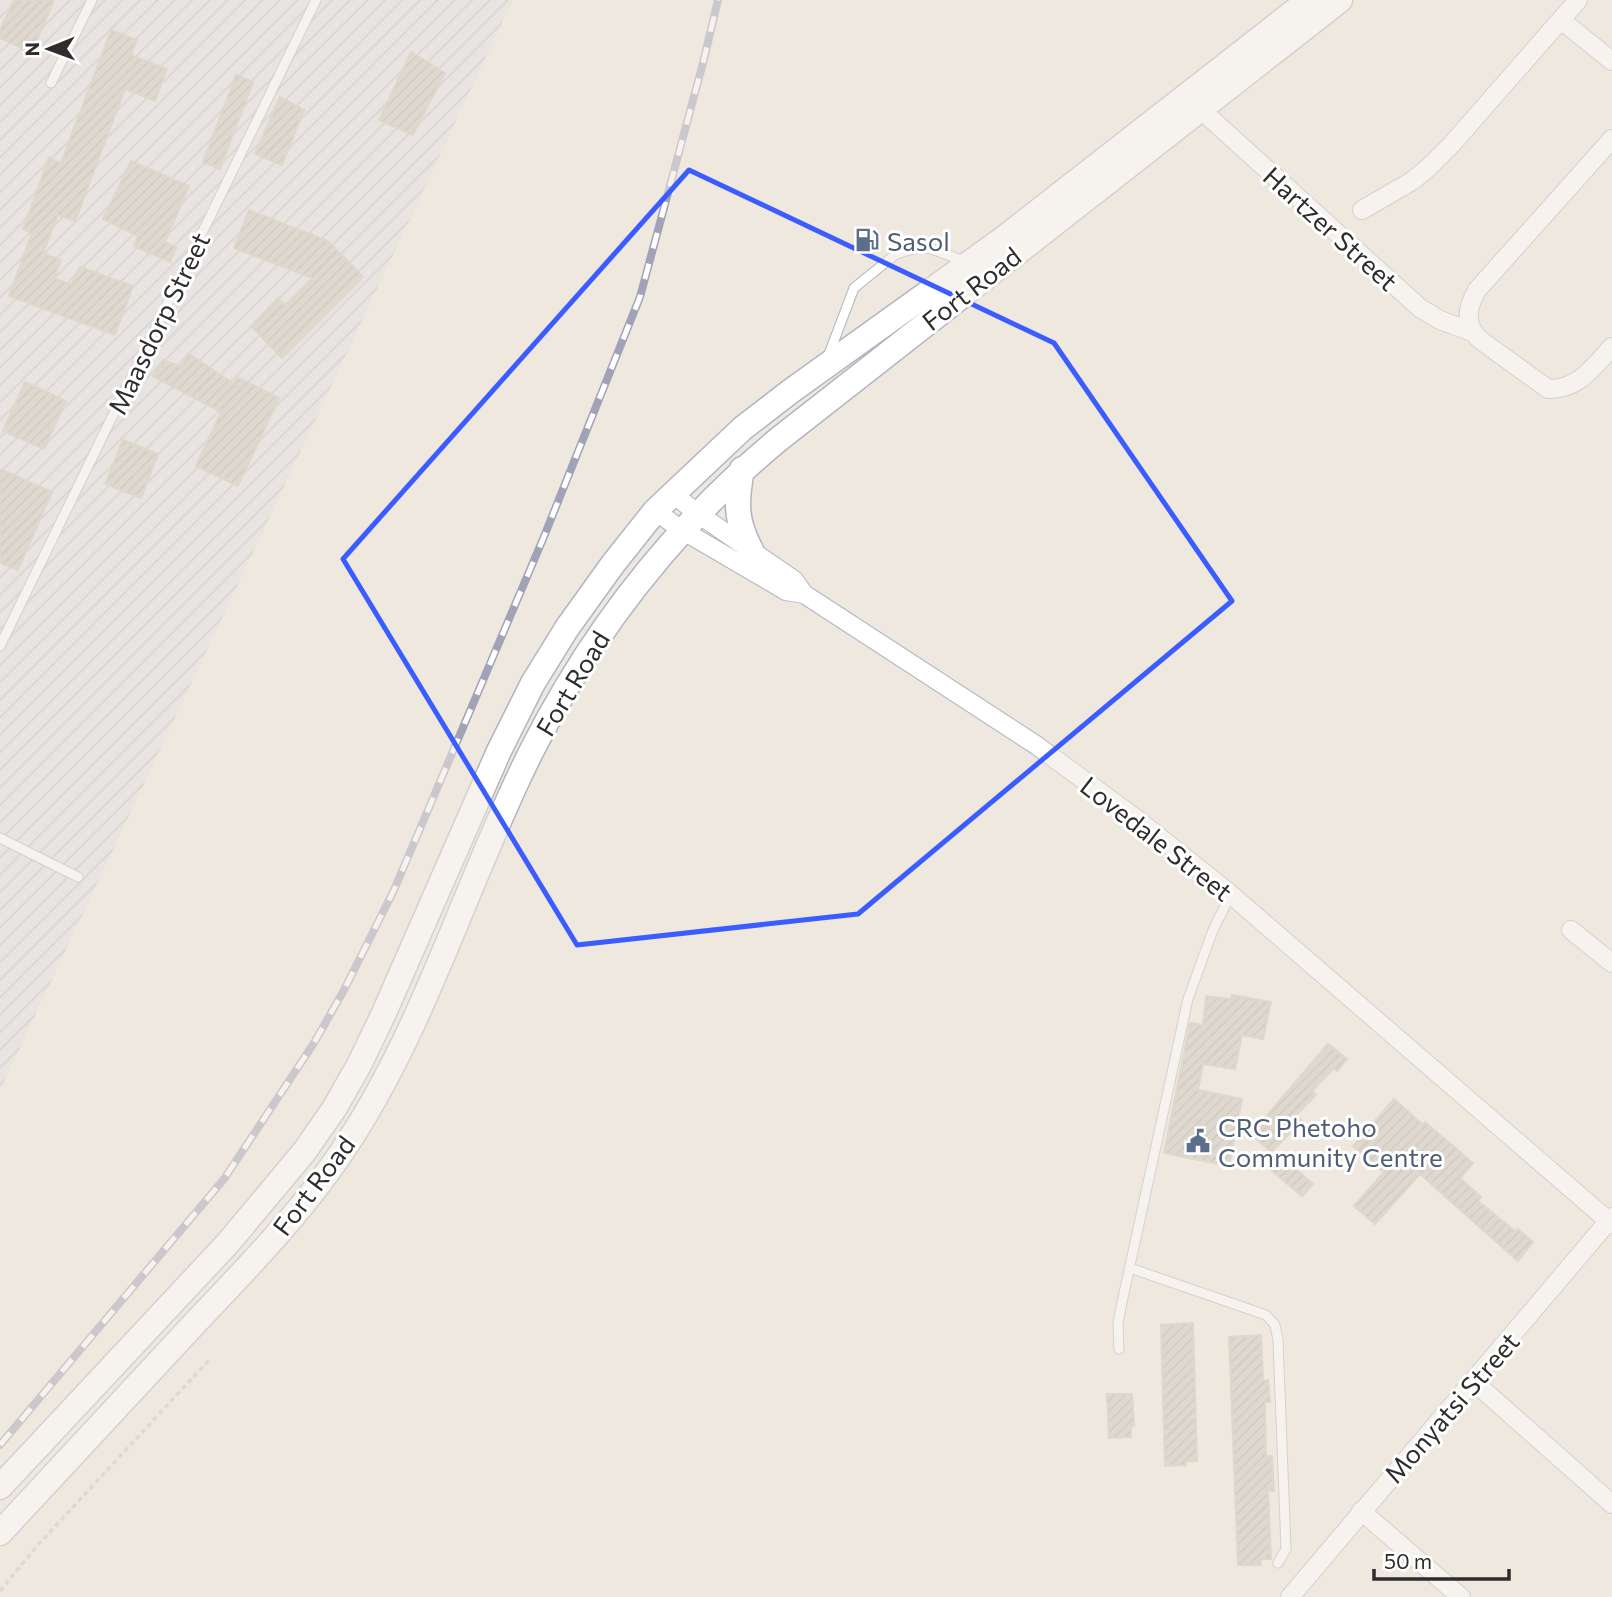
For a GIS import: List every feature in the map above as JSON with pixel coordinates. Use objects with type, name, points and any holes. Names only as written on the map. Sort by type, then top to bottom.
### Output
[{"type":"main road","name":"Fort Road","points":[[0,1486],[168,1308],[264,1201],[304,1152],[334,1109],[359,1065],[499,751],[533,683],[612,564],[655,511],[743,428],[970,264],[1309,0]]},
{"type":"main road","name":"Fort Road","points":[[0,1533],[286,1224],[348,1142],[376,1097],[530,755],[562,694],[602,630],[642,576],[690,521],[742,469],[1340,0]]},
{"type":"main road","points":[[742,469],[737,496],[737,516],[751,550]]},
{"type":"main road","points":[[264,1201],[286,1224]]},
{"type":"street","name":"Hartzer Street","points":[[1362,210],[1404,186],[1428,168],[1578,0]]},
{"type":"street","points":[[1561,20],[1612,61]]},
{"type":"street","name":"Hartzer Street","points":[[1199,108],[1409,299],[1440,320],[1472,332],[1548,389],[1560,390],[1581,380],[1612,346]]},
{"type":"street","points":[[1472,332],[1468,313],[1478,290],[1612,139]]},
{"type":"street","name":"Lovedale Street","points":[[672,493],[690,521],[751,550],[794,580],[804,594],[1036,745],[1138,820],[1231,894],[1611,1220]]},
{"type":"street","points":[[655,511],[690,521],[786,591],[804,594]]},
{"type":"street","points":[[1571,930],[1612,963]]},
{"type":"street","name":"Monyatsi Street","points":[[1290,1597],[1611,1220]]},
{"type":"street","points":[[1473,1381],[1612,1504]]},
{"type":"street","points":[[1361,1511],[1461,1597]]},
{"type":"lane","points":[[51,83],[92,0]]},
{"type":"lane","name":"Maasdorp Street","points":[[0,646],[316,0]]},
{"type":"lane","points":[[822,369],[854,288],[896,254],[920,247],[970,264]]},
{"type":"lane","points":[[0,838],[78,877]]},
{"type":"lane","points":[[1119,1349],[1118,1324],[1188,999],[1213,930],[1231,894]]},
{"type":"lane","points":[[1130,1268],[1266,1315],[1275,1325],[1278,1340],[1286,1549],[1278,1563]]},
{"type":"path","points":[[0,1591],[37,1546],[209,1360]]},
{"type":"highlighted area","points":[[689,170],[1054,343],[1232,601],[858,914],[577,945],[343,559]]},
{"type":"shaded area","points":[[0,0],[513,0],[0,1090]]},
{"type":"building","points":[[14,0],[54,0],[32,53],[0,38],[0,30]]},
{"type":"building","points":[[111,30],[137,40],[131,55],[167,69],[155,101],[125,89],[75,221],[58,215],[43,253],[61,260],[54,278],[71,285],[80,267],[133,286],[115,335],[9,296],[32,233],[23,229],[49,158],[61,163]]},
{"type":"building","points":[[411,52],[445,73],[413,135],[379,120]]},
{"type":"building","points":[[236,75],[253,82],[220,169],[203,162]]},
{"type":"building","points":[[280,97],[304,110],[282,165],[255,154]]},
{"type":"building","points":[[131,161],[189,186],[165,242],[176,247],[170,262],[134,246],[138,236],[103,219]]},
{"type":"building","points":[[249,210],[328,241],[363,277],[282,358],[251,326],[278,298],[285,305],[312,278],[234,248]]},
{"type":"building","points":[[188,353],[234,384],[237,377],[279,398],[238,486],[196,466],[221,412],[153,376],[163,360],[181,367]]},
{"type":"building","points":[[25,382],[66,401],[44,449],[3,431]]},
{"type":"building","points":[[123,440],[158,454],[141,498],[105,484]]},
{"type":"building","points":[[0,469],[52,492],[18,570],[0,563]]},
{"type":"building","points":[[1232,995],[1271,1002],[1263,1039],[1242,1035],[1235,1069],[1203,1064],[1198,1090],[1242,1099],[1229,1166],[1164,1153],[1190,1023],[1203,1025],[1206,996],[1231,999]]},
{"type":"building","points":[[1328,1044],[1347,1059],[1337,1071],[1334,1068],[1312,1091],[1316,1095],[1296,1115],[1302,1121],[1271,1152],[1251,1134]]},
{"type":"building","points":[[1394,1099],[1473,1163],[1460,1178],[1481,1197],[1478,1201],[1516,1232],[1518,1229],[1533,1242],[1518,1261],[1420,1174],[1375,1224],[1354,1206],[1384,1172],[1353,1146]]},
{"type":"building","points":[[1283,1158],[1313,1184],[1302,1196],[1271,1170]]},
{"type":"building","points":[[1193,1323],[1197,1461],[1186,1461],[1186,1465],[1165,1466],[1161,1325]]},
{"type":"building","points":[[1261,1335],[1263,1381],[1268,1380],[1270,1402],[1265,1402],[1266,1456],[1272,1456],[1274,1491],[1268,1491],[1271,1559],[1260,1559],[1261,1565],[1238,1565],[1229,1337]]},
{"type":"building","points":[[1107,1394],[1132,1394],[1134,1426],[1131,1426],[1131,1437],[1109,1438]]},
{"type":"railway","points":[[0,1445],[224,1179],[314,1043],[394,890],[543,539],[640,297],[718,0]]},
{"type":"place","name":"Sasol","points":[[867,240]]},
{"type":"place","name":"CRC Phetoho Community Centre","points":[[1198,1141]]}]
